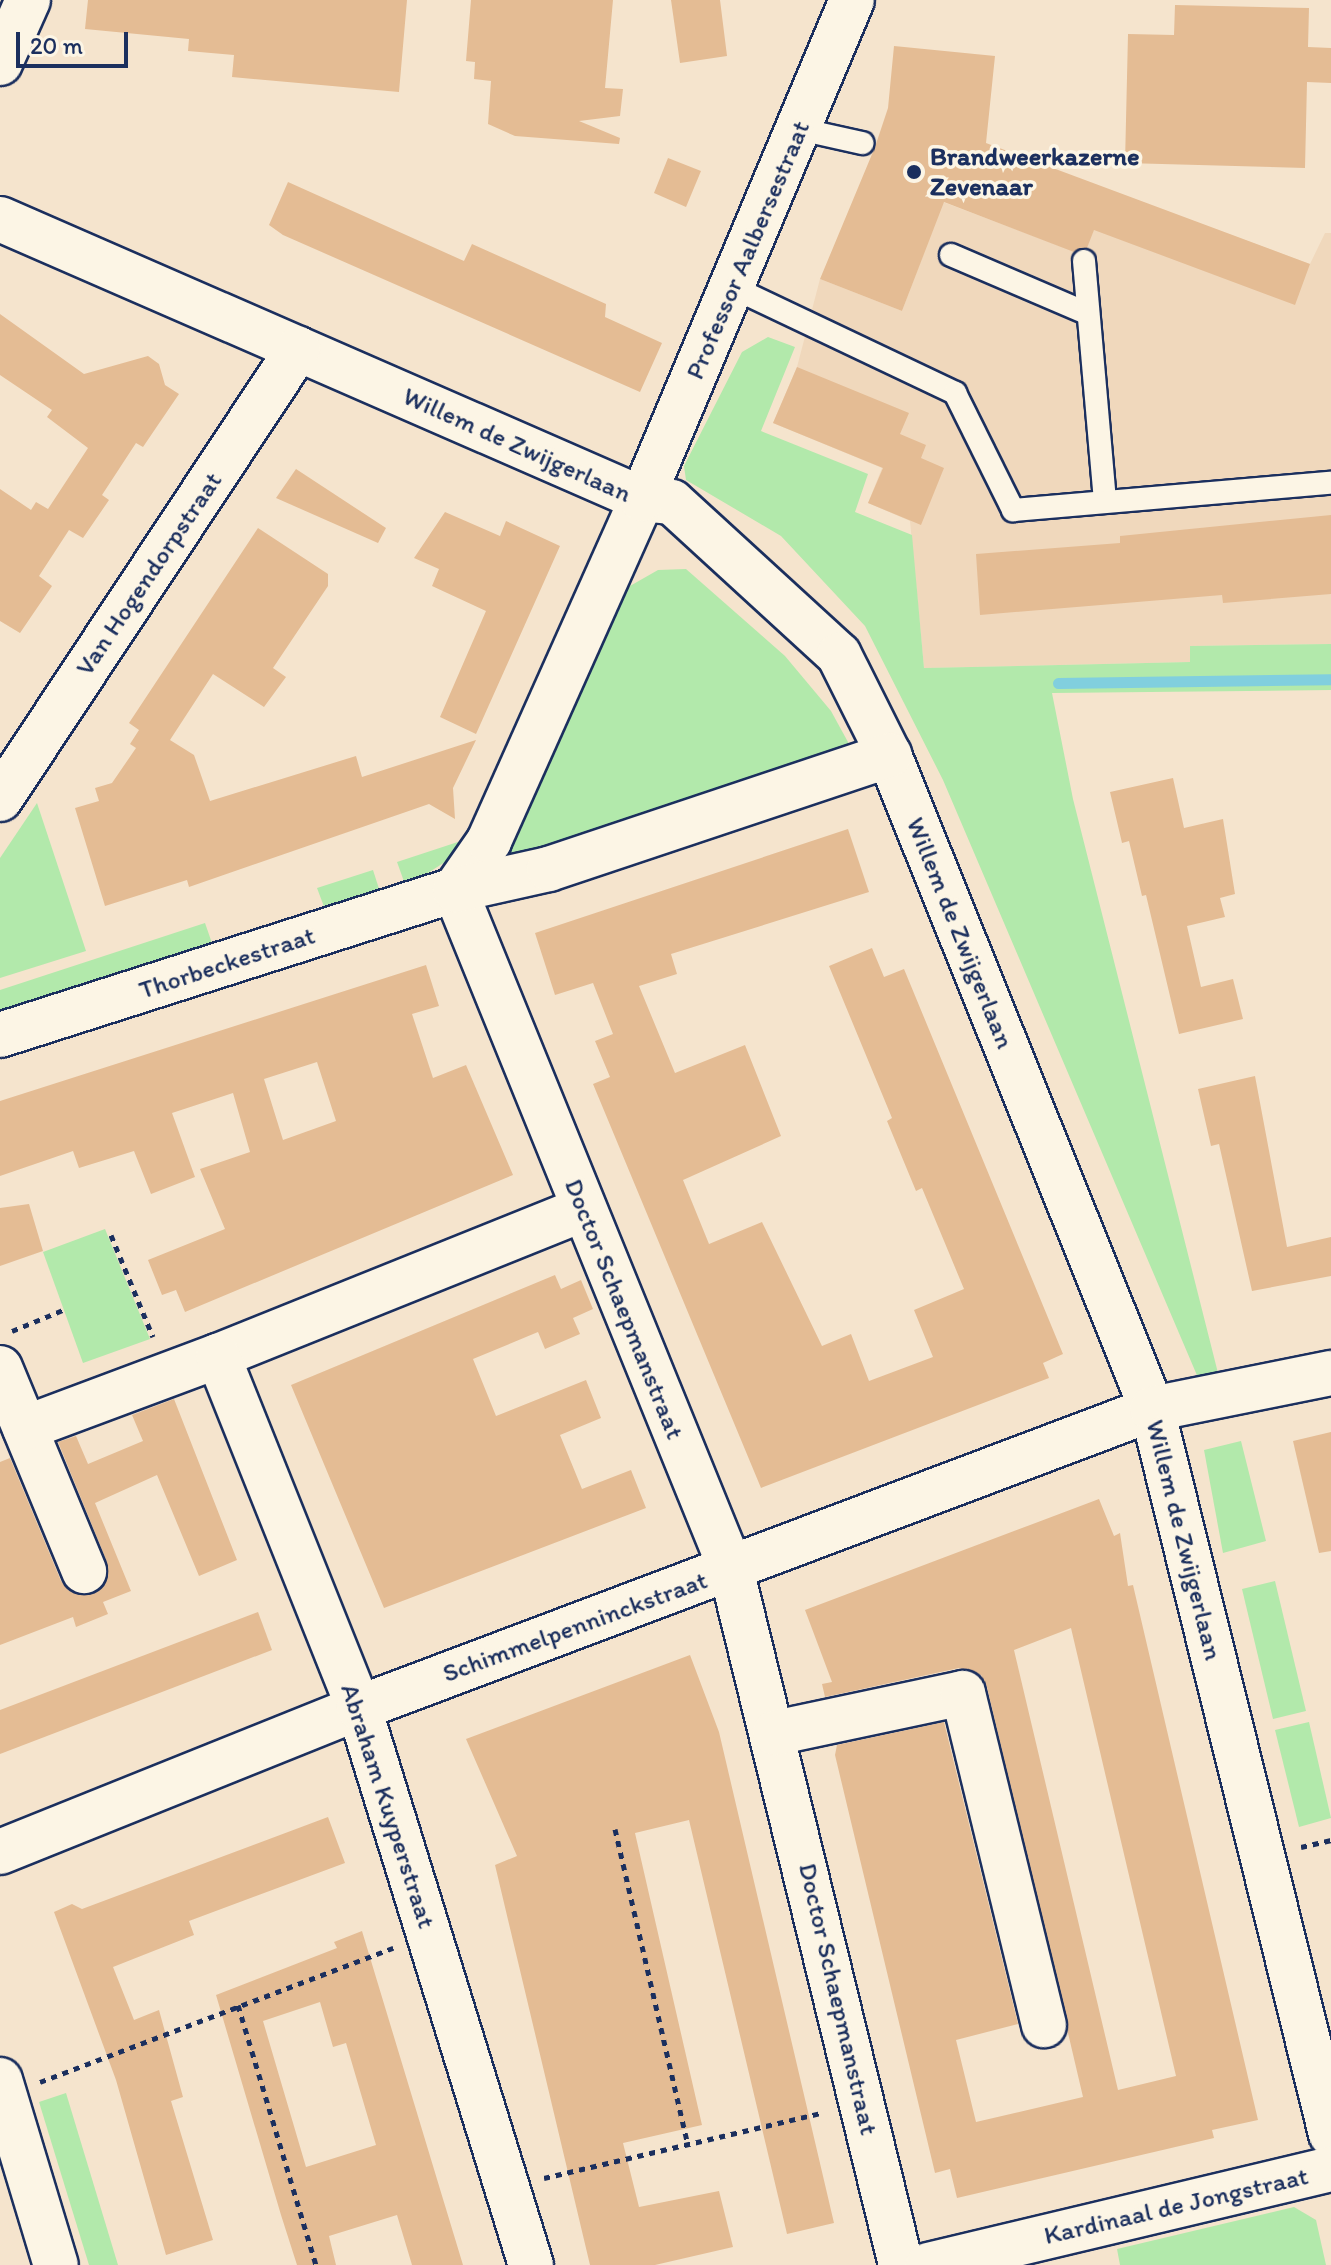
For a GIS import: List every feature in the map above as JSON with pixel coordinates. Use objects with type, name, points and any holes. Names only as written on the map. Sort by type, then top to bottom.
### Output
[{"type":"street","points":[[0,63],[28,0]]},
{"type":"street","name":"Professor Aalbersestraat","points":[[642,499],[734,288],[852,0]]},
{"type":"street","name":"Willem de Zwijgerlaan","points":[[0,219],[642,499],[672,502],[839,655],[889,755],[1152,1409],[1317,2016],[1331,2134]]},
{"type":"street","name":"Van Hogendorpstraat","points":[[0,799],[298,349]]},
{"type":"street","points":[[455,890],[489,841],[642,499]]},
{"type":"street","name":"Thorbeckestraat","points":[[0,1035],[455,890],[549,869],[889,755]]},
{"type":"street","name":"Doctor Schaepmanstraat","points":[[455,890],[731,1569],[775,1733],[901,2265]]},
{"type":"street","points":[[25,1428],[218,1356],[583,1209]]},
{"type":"street","name":"Abraham Kuyperstraat","points":[[218,1356],[359,1708],[531,2265]]},
{"type":"street","points":[[0,1368],[84,1571]]},
{"type":"street","name":"Schimmelpenninckstraat","points":[[0,1852],[359,1708],[1152,1409],[1331,1373]]},
{"type":"street","points":[[775,1733],[963,1693],[1044,2025]]},
{"type":"street","points":[[3,2087],[56,2265]]},
{"type":"street","name":"Kardinaal de Jongstraat","points":[[928,2265],[1331,2169]]},
{"type":"lane","points":[[799,129],[862,143]]},
{"type":"lane","points":[[951,255],[1086,313]]},
{"type":"lane","points":[[1084,261],[1086,313],[1105,500]]},
{"type":"lane","points":[[734,288],[955,393],[1013,510],[1331,483]]},
{"type":"path","points":[[111,1235],[169,1375]]},
{"type":"path","points":[[0,1336],[63,1310]]},
{"type":"path","points":[[615,1829],[688,2145]]},
{"type":"path","points":[[3,2087],[430,1934]]},
{"type":"path","points":[[238,2005],[316,2265]]},
{"type":"path","points":[[508,2186],[863,2104]]},
{"type":"shaded area","points":[[1109,190],[1310,264],[1325,233],[1331,233],[1331,644],[1191,646],[1191,662],[924,668],[910,521],[868,503],[882,468],[773,423],[797,367],[820,279],[902,311],[943,202],[1084,255]]},
{"type":"green space","points":[[768,337],[795,347],[761,431],[868,474],[855,512],[912,535],[924,668],[1190,662],[1190,646],[1331,644],[1331,690],[1052,693],[1073,799],[1219,1377],[1199,1380],[943,780],[865,626],[781,536],[686,480],[684,466],[742,352]]},
{"type":"green space","points":[[686,569],[785,656],[831,711],[854,753],[525,859],[504,851],[610,613],[630,586],[658,570]]},
{"type":"green space","points":[[37,803],[86,951],[0,978],[0,858]]},
{"type":"green space","points":[[470,838],[445,862],[406,887],[397,862]]},
{"type":"green space","points":[[373,870],[381,895],[326,912],[317,888]]},
{"type":"green space","points":[[205,923],[213,946],[0,1014],[0,990]]},
{"type":"green space","points":[[105,1229],[150,1339],[83,1363],[43,1252]]},
{"type":"green space","points":[[1241,1441],[1266,1541],[1223,1553],[1204,1450]]},
{"type":"green space","points":[[1275,1581],[1306,1711],[1273,1719],[1242,1589]]},
{"type":"green space","points":[[1309,1722],[1331,1818],[1299,1827],[1275,1730]]},
{"type":"green space","points":[[66,2093],[118,2265],[89,2265],[39,2102]]},
{"type":"green space","points":[[1294,2207],[1316,2220],[1326,2265],[1120,2265],[1117,2249]]},
{"type":"building","points":[[88,0],[407,0],[399,92],[232,77],[234,55],[188,51],[189,39],[85,29]]},
{"type":"building","points":[[471,0],[613,0],[605,88],[623,89],[620,116],[579,121],[620,138],[619,144],[515,136],[488,124],[491,81],[474,79],[475,62],[466,61]]},
{"type":"building","points":[[671,0],[720,0],[727,56],[680,63]]},
{"type":"building","points":[[1175,5],[1309,8],[1308,47],[1331,48],[1331,83],[1307,82],[1305,168],[1125,163],[1128,34],[1174,35]]},
{"type":"building","points":[[894,46],[995,56],[986,143],[1310,264],[1295,305],[1094,230],[1087,248],[1074,252],[944,202],[902,311],[820,279],[888,108]]},
{"type":"building","points":[[668,158],[701,171],[686,207],[654,193]]},
{"type":"building","points":[[288,182],[464,261],[472,244],[606,304],[605,317],[662,343],[640,392],[283,235],[269,225]]},
{"type":"building","points":[[0,314],[84,374],[148,356],[159,364],[165,385],[179,394],[143,447],[136,443],[102,495],[109,500],[83,538],[69,530],[39,576],[52,586],[20,633],[0,621],[0,489],[31,510],[36,502],[48,509],[88,448],[47,417],[52,410],[0,375]]},
{"type":"building","points":[[797,367],[909,413],[900,434],[926,445],[921,458],[944,468],[921,525],[868,503],[883,468],[773,423]]},
{"type":"building","points":[[296,469],[386,528],[378,543],[276,498]]},
{"type":"building","points":[[445,512],[500,536],[506,521],[560,546],[476,734],[440,717],[486,611],[432,586],[439,569],[414,558]]},
{"type":"building","points":[[1331,515],[1331,594],[1223,603],[1222,595],[980,615],[976,554],[1120,543],[1120,536]]},
{"type":"building","points":[[258,528],[328,574],[328,586],[273,668],[286,677],[264,707],[213,674],[170,740],[194,755],[210,801],[356,756],[362,777],[476,740],[453,788],[455,819],[429,804],[189,887],[187,880],[105,906],[75,808],[99,801],[95,788],[112,783],[136,748],[130,744],[139,730],[129,723]]},
{"type":"building","points":[[1173,778],[1184,828],[1223,819],[1235,894],[1220,898],[1225,917],[1187,926],[1201,987],[1233,979],[1243,1019],[1179,1034],[1146,895],[1142,896],[1129,841],[1122,843],[1110,792]]},
{"type":"building","points":[[848,829],[869,892],[671,954],[677,974],[639,986],[675,1073],[745,1045],[781,1136],[683,1180],[709,1244],[762,1222],[822,1346],[851,1334],[869,1381],[933,1357],[914,1310],[964,1289],[922,1188],[916,1191],[887,1121],[892,1118],[829,966],[872,948],[884,977],[904,969],[1063,1354],[1043,1363],[1049,1378],[761,1488],[593,1084],[610,1077],[595,1041],[613,1034],[593,983],[555,995],[535,933]]},
{"type":"building","points":[[426,965],[439,1006],[412,1014],[433,1078],[466,1065],[513,1175],[185,1312],[176,1290],[162,1295],[148,1260],[225,1229],[200,1169],[250,1152],[233,1093],[172,1113],[195,1177],[151,1194],[134,1151],[79,1168],[73,1151],[0,1176],[0,1101]],"holes":[[[317,1062],[336,1121],[283,1140],[264,1079]]]},
{"type":"building","points":[[1255,1076],[1287,1247],[1331,1237],[1331,1276],[1252,1291],[1219,1144],[1211,1146],[1198,1089]]},
{"type":"building","points":[[29,1204],[43,1251],[0,1266],[0,1208]]},
{"type":"building","points":[[555,1275],[561,1289],[581,1280],[593,1309],[573,1318],[580,1334],[545,1349],[538,1332],[473,1359],[496,1416],[586,1380],[601,1418],[560,1435],[582,1489],[631,1470],[646,1508],[384,1608],[291,1385]]},
{"type":"building","points":[[174,1399],[237,1560],[199,1576],[157,1475],[95,1503],[131,1591],[103,1602],[108,1614],[76,1627],[73,1617],[0,1645],[0,1462],[10,1458],[61,1581],[69,1591],[93,1594],[104,1586],[107,1562],[58,1442],[76,1436],[88,1464],[143,1441],[132,1415]]},
{"type":"building","points":[[1331,1432],[1331,1551],[1319,1553],[1293,1441]]},
{"type":"building","points":[[1099,1499],[1114,1536],[1120,1533],[1128,1586],[1133,1585],[1258,2120],[1212,2130],[1214,2138],[957,2198],[950,2169],[935,2173],[835,1755],[837,1745],[944,1722],[1018,2024],[956,2040],[976,2122],[1083,2097],[987,1687],[981,1675],[959,1668],[825,1697],[822,1684],[832,1682],[805,1610]],"holes":[[[1071,1628],[1176,2076],[1118,2090],[1014,1650]]]},
{"type":"building","points":[[258,1612],[272,1650],[0,1754],[0,1710]]},
{"type":"building","points":[[690,1655],[719,1732],[834,2223],[787,2234],[689,1820],[635,1833],[702,2125],[623,2143],[639,2207],[719,2191],[733,2247],[655,2265],[590,2265],[495,1865],[517,1856],[466,1739]]},
{"type":"building","points":[[328,1817],[345,1863],[189,1921],[194,1935],[113,1967],[134,2020],[159,2010],[183,2097],[171,2101],[213,2240],[166,2255],[116,2080],[54,1912],[72,1904],[82,1909]]},
{"type":"building","points":[[362,1931],[463,2265],[412,2265],[397,2215],[329,2236],[336,2265],[297,2265],[216,1995],[337,1948],[334,1942]],"holes":[[[320,2002],[333,2047],[346,2043],[376,2145],[306,2167],[263,2021]]]},
{"type":"waterway","points":[[1058,683],[1331,679]]},
{"type":"place","name":"Brandweerkazerne Zevenaar","points":[[914,172]]}]
